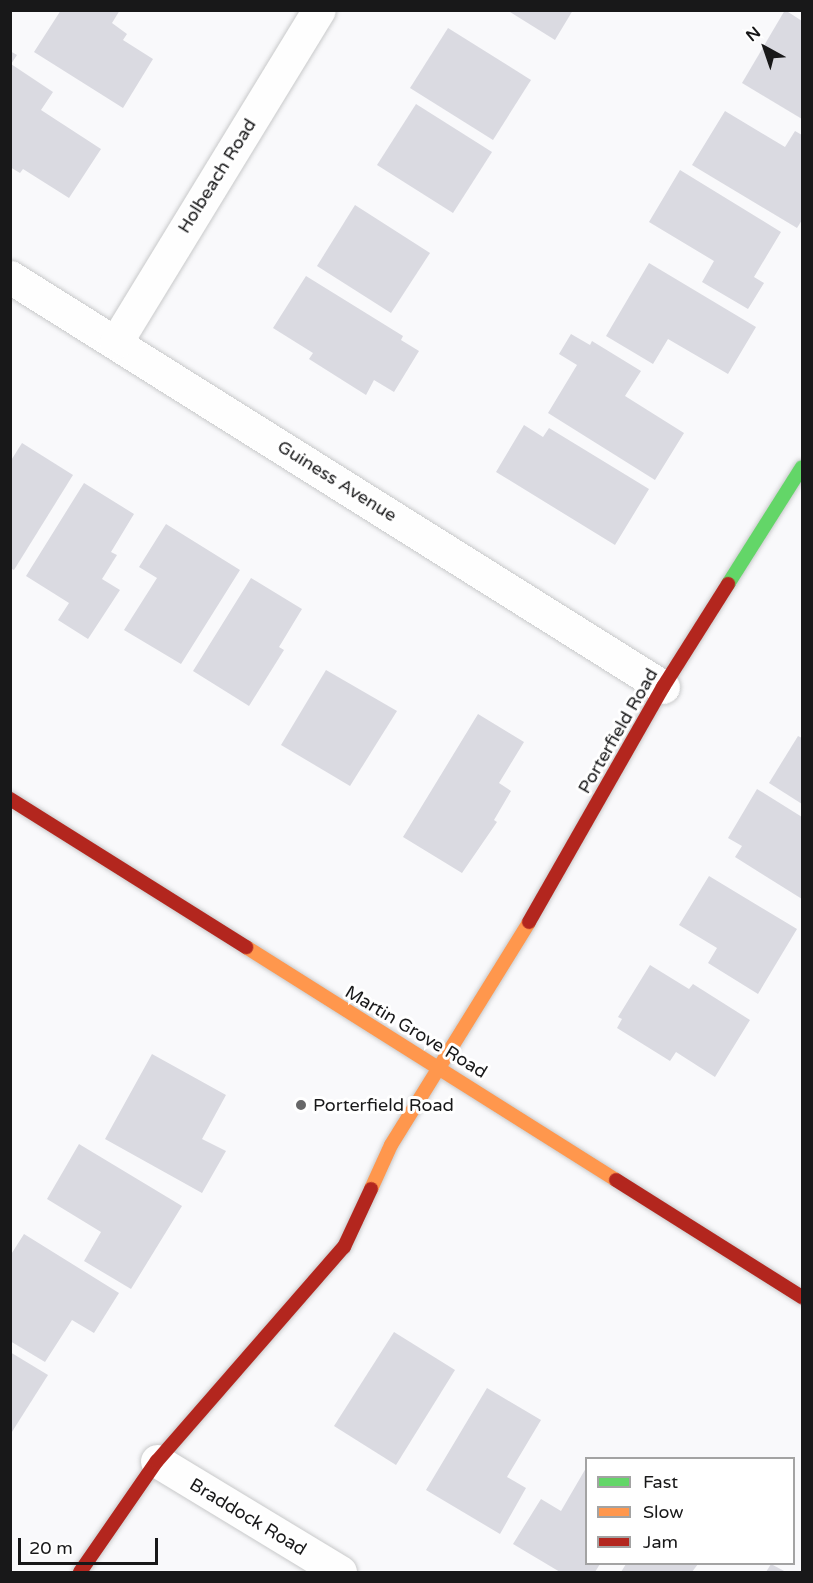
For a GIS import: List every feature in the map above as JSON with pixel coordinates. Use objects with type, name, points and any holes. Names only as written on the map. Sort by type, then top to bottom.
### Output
[{"type":"street","name":"Holbeach Road","points":[[116,342],[319,10]]},
{"type":"street","name":"Guiness Avenue","points":[[10,277],[663,687]]},
{"type":"street","name":"Porterfield Road","points":[[80,1572],[157,1461],[344,1247],[391,1144],[442,1068],[663,687],[802,467]]},
{"type":"street","name":"Martin Grove Road","points":[[10,798],[442,1068],[802,1298]]},
{"type":"street","name":"Braddock Road","points":[[157,1461],[340,1572]]},
{"type":"building","points":[[61,10],[120,10],[112,23],[127,34],[123,40],[153,59],[123,108],[34,52]]},
{"type":"building","points":[[507,10],[573,10],[555,40]]},
{"type":"building","points":[[785,10],[802,21],[802,119],[742,83]]},
{"type":"building","points":[[448,28],[531,80],[493,140],[410,88]]},
{"type":"building","points":[[10,51],[17,55],[11,64],[53,92],[41,110],[101,149],[69,198],[23,169],[20,173],[10,167]]},
{"type":"building","points":[[416,104],[492,152],[453,213],[377,165]]},
{"type":"building","points":[[725,111],[785,147],[795,131],[802,135],[802,220],[797,228],[692,165]]},
{"type":"building","points":[[680,170],[781,232],[754,277],[764,283],[748,309],[702,282],[714,261],[649,222]]},
{"type":"building","points":[[355,205],[430,253],[391,313],[317,266]]},
{"type":"building","points":[[649,263],[756,327],[728,374],[668,339],[653,364],[606,336]]},
{"type":"building","points":[[306,276],[403,336],[401,340],[419,351],[394,392],[374,380],[366,395],[309,359],[313,353],[273,328]]},
{"type":"building","points":[[571,334],[590,345],[592,341],[641,371],[625,396],[684,433],[655,480],[548,413],[577,365],[559,354]]},
{"type":"building","points":[[524,425],[543,437],[549,428],[649,489],[615,545],[496,472]]},
{"type":"building","points":[[22,443],[73,475],[14,570],[10,568],[10,462]]},
{"type":"building","points":[[84,483],[134,514],[111,552],[117,555],[102,579],[120,590],[88,639],[58,620],[69,603],[26,576]]},
{"type":"building","points":[[166,524],[240,570],[181,664],[124,630],[157,578],[139,567]]},
{"type":"building","points":[[251,578],[302,609],[279,647],[284,650],[249,706],[193,671]]},
{"type":"building","points":[[326,670],[397,711],[350,786],[281,745]]},
{"type":"building","points":[[478,714],[524,742],[499,783],[511,791],[494,820],[497,822],[462,873],[403,837]]},
{"type":"building","points":[[798,736],[802,738],[802,804],[769,783]]},
{"type":"building","points":[[757,789],[802,817],[802,899],[735,857],[742,846],[728,838]]},
{"type":"building","points":[[709,876],[797,929],[758,994],[708,963],[717,948],[679,925]]},
{"type":"building","points":[[650,965],[689,989],[693,984],[750,1020],[715,1077],[676,1052],[670,1061],[617,1028],[622,1019],[618,1017]]},
{"type":"building","points":[[152,1054],[226,1095],[202,1139],[226,1151],[202,1193],[105,1139]]},
{"type":"building","points":[[79,1144],[182,1206],[131,1289],[84,1261],[101,1232],[47,1199]]},
{"type":"building","points":[[24,1234],[119,1293],[94,1333],[72,1320],[45,1362],[10,1341],[10,1256]]},
{"type":"building","points":[[394,1332],[455,1370],[396,1465],[334,1426]]},
{"type":"building","points":[[10,1352],[48,1375],[10,1435]]},
{"type":"building","points":[[487,1388],[541,1420],[507,1477],[526,1488],[500,1534],[426,1490]]},
{"type":"building","points":[[585,1470],[585,1565],[599,1565],[595,1572],[560,1572],[513,1544],[541,1499],[561,1511]]},
{"type":"building","points":[[625,1565],[697,1565],[692,1572],[621,1572]]},
{"type":"building","points":[[773,1565],[786,1572],[766,1572]]},
{"type":"traffic: fast","points":[[728,584],[802,467]]},
{"type":"traffic: slow","points":[[371,1189],[391,1145],[529,922]]},
{"type":"traffic: slow","points":[[246,947],[616,1180]]},
{"type":"traffic: jam","points":[[529,922],[663,687],[728,584]]},
{"type":"traffic: jam","points":[[10,799],[246,947]]},
{"type":"traffic: jam","points":[[616,1180],[802,1297]]},
{"type":"traffic: jam","points":[[80,1572],[157,1461],[344,1247],[371,1189]]},
{"type":"place","name":"Porterfield Road","points":[[301,1105]]}]
